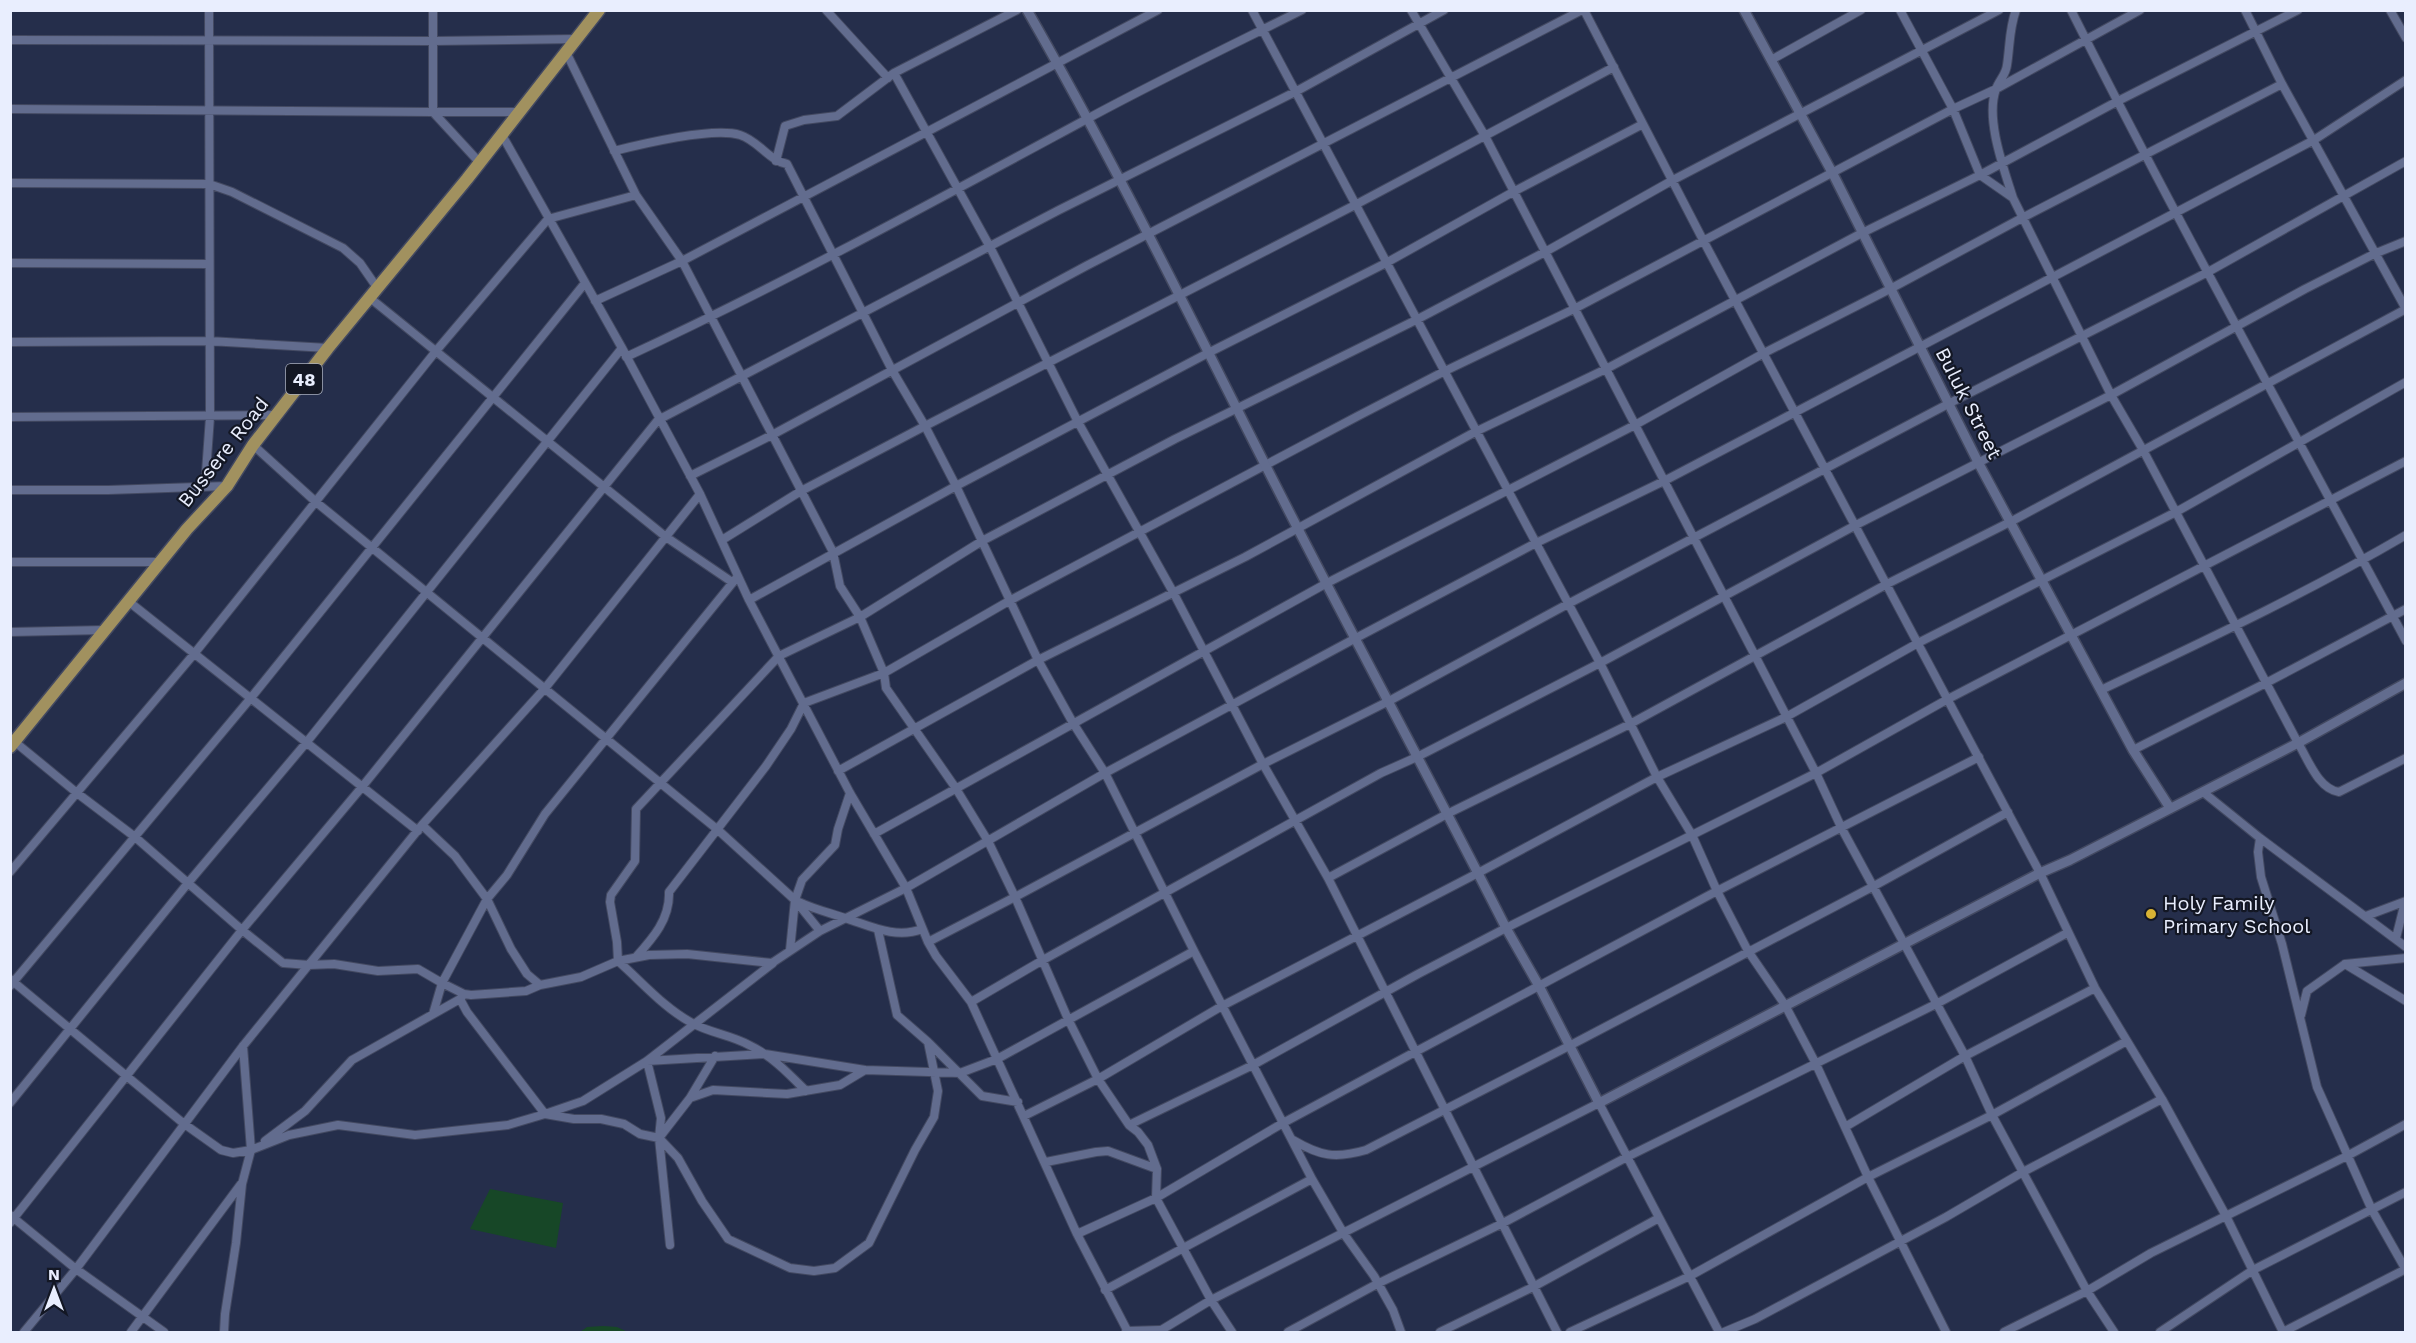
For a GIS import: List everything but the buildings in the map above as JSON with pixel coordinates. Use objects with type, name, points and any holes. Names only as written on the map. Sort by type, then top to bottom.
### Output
[{"type":"main road","name":"Bussere Road","points":[[13,744],[187,529],[227,486],[253,445],[328,348],[480,163],[599,10]]},
{"type":"street","points":[[205,486],[210,417],[208,341],[209,10]]},
{"type":"street","points":[[433,10],[434,112],[480,163]]},
{"type":"street","points":[[826,10],[891,75],[958,188],[1078,422],[1173,592],[1263,764],[1328,878],[1557,1332]]},
{"type":"street","points":[[776,162],[785,126],[804,120],[837,116],[891,75],[1017,10]]},
{"type":"street","points":[[1027,10],[1087,118],[1146,235],[1210,352],[1297,527],[1506,928],[1539,986],[1690,1276],[1722,1332],[1755,1318],[1953,1214],[2023,1172],[2162,1099]]},
{"type":"street","points":[[595,301],[682,261],[803,195],[1158,10]]},
{"type":"street","points":[[1252,10],[1566,605],[1599,663],[1657,777],[1692,835],[1717,891],[1748,951],[1785,1005],[1815,1062],[1868,1177],[1946,1332]]},
{"type":"street","points":[[626,357],[711,318],[1087,118],[1302,10]]},
{"type":"street","points":[[1411,10],[1485,136],[1816,773],[1842,829],[1938,1002],[1992,1115],[2087,1291],[2114,1332]]},
{"type":"street","points":[[164,1332],[142,1319],[12,1219],[242,930],[362,787],[658,420],[1118,180],[1295,92],[1444,10]]},
{"type":"street","points":[[690,476],[772,435],[1146,235],[1583,10],[2040,873],[2095,988],[2125,1042],[2162,1099],[2226,1216],[2283,1332],[2405,1269],[2372,1210],[2317,1087],[2283,944],[2261,877],[2258,852],[2260,838]]},
{"type":"street","name":"Buluk Street","points":[[1744,10],[1802,114],[1979,464],[2012,520],[2133,750],[2170,808]]},
{"type":"street","points":[[1771,60],[1861,10]]},
{"type":"street","points":[[1900,10],[1953,109],[1980,175],[2013,198]]},
{"type":"street","points":[[806,1091],[786,1069],[765,1054],[747,1044],[694,1024],[669,1007],[618,961],[611,895],[635,861],[636,809],[778,656],[860,617],[982,541],[1238,408],[1416,320],[1545,252],[1673,180],[1999,10]]},
{"type":"street","points":[[2016,10],[2009,31],[2005,76],[1996,89],[1993,116],[2003,163],[2013,198],[2022,218],[2111,395],[2143,450],[2298,743],[2324,785],[2331,791],[2339,792],[2406,758]]},
{"type":"street","points":[[2071,10],[2236,328],[2268,382],[2406,641]]},
{"type":"street","points":[[636,957],[654,937],[665,916],[669,906],[669,892],[772,757],[791,729],[804,703],[884,673],[1009,601],[1266,465],[1443,372],[1574,309],[1953,109],[1996,89],[2140,10]]},
{"type":"street","points":[[1328,878],[1447,814],[1629,724],[2406,309],[2254,32],[2245,10]]},
{"type":"street","points":[[838,771],[1038,660],[1245,557],[1475,432],[1606,369],[1862,233],[1980,175],[2118,101],[2298,10]]},
{"type":"street","points":[[2390,10],[2406,38]]},
{"type":"street","points":[[10,40],[576,39]]},
{"type":"street","points":[[566,52],[636,195],[682,261],[833,552],[840,586],[860,617],[884,673],[886,688],[955,787],[988,842],[1098,1079],[1129,1125],[1148,1145],[1157,1169],[1156,1198],[1210,1300],[1232,1332]]},
{"type":"street","points":[[722,540],[801,491],[1355,205],[1614,68]]},
{"type":"street","points":[[251,1150],[295,1121],[352,1060],[462,996],[526,990],[581,977],[618,961],[649,955],[687,954],[772,963],[820,931],[906,888],[1105,773],[1356,638],[1534,544],[1664,481],[2314,140],[2406,80]]},
{"type":"street","points":[[874,834],[955,787],[1327,583],[1635,424],[1764,353],[1890,289],[2145,153],[2282,84]]},
{"type":"street","points":[[10,109],[520,112]]},
{"type":"street","points":[[748,600],[956,486],[1210,352],[1386,263],[1513,192],[1643,124]]},
{"type":"street","points":[[614,151],[650,142],[722,134],[739,135],[754,142],[776,162],[787,164],[891,370],[925,426],[956,486],[1038,660],[1073,723],[1105,773],[1136,831],[1194,951],[1312,1179],[1393,1310],[1401,1332]]},
{"type":"street","points":[[502,135],[622,348],[658,420],[700,494],[722,540],[735,579],[804,703],[850,793],[906,888],[928,942],[971,1002],[1077,1234],[1127,1332],[1159,1331],[1210,1300],[1344,1234],[2040,873],[2070,860],[2298,743],[2406,683]]},
{"type":"street","points":[[928,942],[1263,764],[1389,701],[1950,403],[2208,272],[2406,161]]},
{"type":"street","points":[[10,183],[209,184],[232,192],[343,248],[360,263],[374,294],[436,351],[666,537],[735,579]]},
{"type":"street","points":[[10,872],[194,654],[436,351],[548,219],[636,195]]},
{"type":"street","points":[[971,1002],[1165,891],[1381,773],[1417,757],[1599,663],[1856,525],[2111,395],[2374,254],[2406,241]]},
{"type":"street","points":[[10,263],[209,264]]},
{"type":"street","points":[[585,283],[250,699],[12,982],[183,1123],[221,1150],[233,1152],[251,1150],[289,1135],[338,1125],[415,1135],[508,1125],[583,1101],[647,1061],[791,949],[795,900],[802,880],[835,845],[843,809],[850,793]]},
{"type":"street","points":[[10,342],[208,341],[328,348]]},
{"type":"street","points":[[10,1103],[188,883],[306,743],[622,348]]},
{"type":"street","points":[[1024,1116],[1098,1079],[1222,1006],[1657,777],[1786,717],[1918,643],[2176,512],[2406,382]]},
{"type":"street","points":[[10,417],[276,416]]},
{"type":"street","points":[[253,445],[316,502],[546,687],[718,830],[795,900],[820,931]]},
{"type":"street","points":[[1129,1125],[1253,1065],[1506,928],[1816,773],[1948,699],[2406,461]]},
{"type":"street","points":[[10,490],[108,490],[227,486]]},
{"type":"street","points":[[24,1332],[76,1269],[183,1123],[243,1046],[420,828],[546,687],[700,494]]},
{"type":"street","points":[[2101,690],[2236,625],[2406,535]]},
{"type":"street","points":[[10,562],[162,562]]},
{"type":"street","points":[[432,1014],[442,982],[487,899],[507,875],[545,814],[735,579]]},
{"type":"street","points":[[128,602],[362,787],[455,856],[487,899],[500,931],[527,974],[540,985]]},
{"type":"street","points":[[2133,750],[2406,609]]},
{"type":"street","points":[[10,632],[104,630]]},
{"type":"street","points":[[13,744],[135,837],[283,963],[334,964],[378,971],[418,969],[442,982],[462,996],[467,1012],[544,1114],[574,1119],[601,1119],[624,1124],[640,1134],[659,1138],[678,1158],[702,1201],[728,1239],[790,1268],[814,1271],[835,1268],[869,1243],[934,1117],[938,1091],[928,1042]]},
{"type":"street","points":[[1077,1234],[1156,1198],[1283,1123],[1415,1052],[1717,891],[1842,829],[1978,757]]},
{"type":"street","points":[[2203,792],[2260,838],[2406,947]]},
{"type":"street","points":[[1292,1139],[1326,1156],[1348,1155],[1366,1150],[1874,886],[2008,812]]},
{"type":"street","points":[[795,900],[818,912],[846,918],[891,933],[914,932],[922,929]]},
{"type":"street","points":[[2366,915],[2405,902]]},
{"type":"street","points":[[2396,938],[2405,902]]},
{"type":"street","points":[[878,930],[897,1016],[928,1042],[982,1096],[1018,1102]]},
{"type":"street","points":[[1288,1332],[1377,1284],[1503,1223],[1627,1157],[1938,1002],[2067,933]]},
{"type":"street","points":[[647,1061],[765,1054],[865,1070],[960,1073],[997,1059],[1068,1018],[1194,951]]},
{"type":"street","points":[[2300,1018],[2307,991],[2344,964],[2406,958]]},
{"type":"street","points":[[2344,964],[2406,1001]]},
{"type":"street","points":[[1845,1127],[1965,1056],[2095,988]]},
{"type":"street","points":[[1570,1332],[1690,1276],[1868,1177],[1992,1115],[2125,1042]]},
{"type":"street","points":[[223,1331],[242,1184],[251,1150],[243,1046]]},
{"type":"street","points":[[659,1138],[690,1098],[715,1056]]},
{"type":"street","points":[[647,1061],[662,1118],[659,1138],[670,1245]]},
{"type":"street","points":[[690,1098],[712,1090],[787,1094],[806,1091],[840,1085],[865,1070]]},
{"type":"street","points":[[2004,1332],[2087,1291],[2151,1253],[2347,1156],[2406,1124]]},
{"type":"street","points":[[1046,1162],[1108,1151],[1157,1169]]},
{"type":"street","points":[[1105,1290],[1183,1246],[1312,1179]]},
{"type":"street","points":[[131,1332],[242,1184]]},
{"type":"street","points":[[2160,1332],[2253,1270],[2406,1192]]},
{"type":"street","points":[[1440,1332],[1533,1287],[1659,1218]]},
{"type":"green space","points":[[490,1189],[563,1203],[556,1248],[470,1229]]},
{"type":"green space","points":[[587,1327],[617,1327],[628,1332],[580,1332]]},
{"type":"place","name":"Holy Family Primary School","points":[[2151,914]]}]
